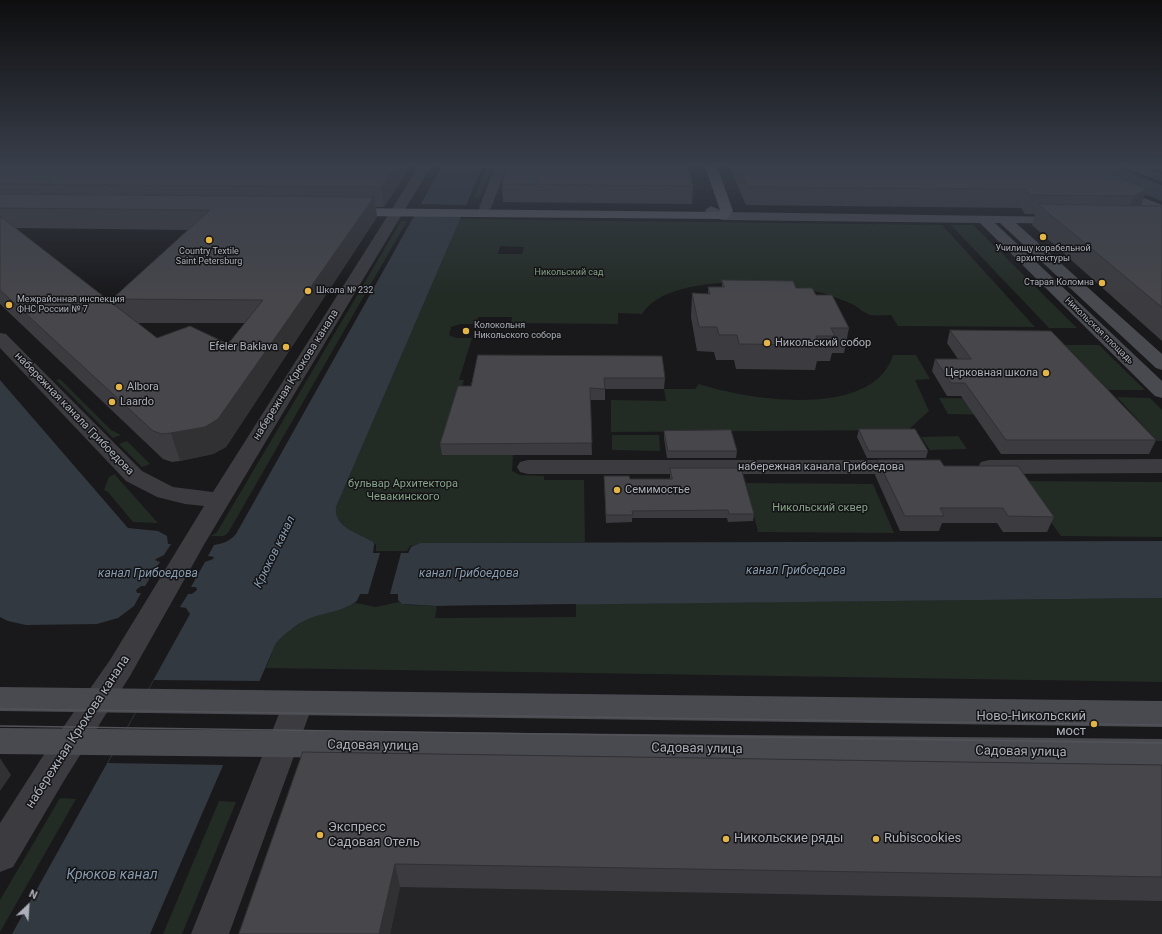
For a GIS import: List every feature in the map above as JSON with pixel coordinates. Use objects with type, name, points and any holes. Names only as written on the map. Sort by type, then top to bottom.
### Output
[{"type":"main road","points":[[372,210],[464,211],[643,210]]},
{"type":"main road","points":[[464,211],[474,210]]},
{"type":"street","name":"набережная Крюкова канала","points":[[0,855],[156,608],[193,543],[398,210]]},
{"type":"street","points":[[740,210],[1078,217],[1004,220]]},
{"type":"street","points":[[1138,215],[1159,219]]},
{"type":"street","name":"Никольская площадь","points":[[987,216],[1004,220],[1162,364]]},
{"type":"street","name":"Никольская площадь","points":[[987,216],[1162,392]]},
{"type":"street","name":"набережная канала Грибоедова","points":[[0,338],[134,476],[165,494],[183,497],[221,499]]},
{"type":"street","points":[[967,467],[1162,466]]},
{"type":"street","name":"набережная канала Грибоедова","points":[[528,467],[928,467]]},
{"type":"street","points":[[0,699],[1162,714]]},
{"type":"street","points":[[210,934],[298,704]]},
{"type":"street","points":[[0,741],[71,742]]},
{"type":"street","name":"Садовая улица","points":[[71,742],[1162,753]]},
{"type":"shaded area","name":"Никольские ряды","points":[[307,780],[1162,787],[1162,934],[255,934]]},
{"type":"green space","points":[[460,219],[942,225],[1035,327],[898,326],[891,315],[870,315],[854,305],[824,294],[796,287],[749,283],[722,283],[697,286],[674,292],[655,301],[642,314],[618,313],[618,324],[511,323],[512,317],[478,317],[476,324],[460,324],[451,327],[449,335],[456,338],[472,338],[459,380],[464,380],[443,451],[513,455],[512,471],[520,475],[544,476],[544,480],[584,480],[585,542],[420,543],[415,545],[408,553],[373,553],[370,540],[358,535],[342,524],[338,519],[336,507]],"holes":[[[500,246],[524,247],[522,254],[498,254]]]},
{"type":"green space","points":[[401,221],[407,221],[228,533],[224,536],[211,536],[217,532]]},
{"type":"green space","points":[[951,225],[973,225],[1077,328],[1049,328]]},
{"type":"green space","points":[[1065,345],[1099,345],[1145,390],[1108,390]]},
{"type":"green space","points":[[893,355],[916,355],[930,379],[915,380],[929,411],[908,430],[611,432],[611,400],[666,401],[664,389],[695,389],[699,384],[747,395],[777,399],[807,400],[836,397],[861,389],[881,376]]},
{"type":"green space","points":[[60,379],[111,430],[121,435],[113,438],[56,380]]},
{"type":"green space","points":[[1117,397],[1150,398],[1162,410],[1162,441],[1157,441]]},
{"type":"green space","points":[[939,398],[1026,399],[1038,416],[948,414]]},
{"type":"green space","points":[[612,435],[659,435],[660,451],[612,450]]},
{"type":"green space","points":[[958,436],[967,449],[930,450],[921,437]]},
{"type":"green space","points":[[127,441],[150,464],[142,467],[119,444]]},
{"type":"green space","points":[[115,474],[158,523],[133,522],[108,492],[104,490],[109,477]]},
{"type":"green space","points":[[1021,481],[1162,482],[1162,537],[1061,536]]},
{"type":"green space","name":"Никольский сквер","points":[[746,483],[873,484],[894,533],[758,532]]},
{"type":"green space","points":[[1162,598],[1162,682],[266,668],[276,643],[290,630],[306,619],[327,611],[345,608],[356,603],[376,607],[398,602],[408,605],[437,606],[435,618],[576,617],[576,604]]},
{"type":"green space","points":[[60,798],[76,799],[0,932],[0,900]]},
{"type":"green space","points":[[219,801],[236,802],[182,934],[163,934]]},
{"type":"water","points":[[418,210],[464,210],[336,507],[336,514],[343,525],[373,542],[375,548],[373,553],[408,553],[411,547],[420,543],[1162,541],[1162,598],[437,606],[402,604],[397,599],[397,594],[361,595],[352,605],[312,617],[302,622],[290,630],[276,643],[150,934],[12,934],[190,614],[186,608],[180,607],[134,606],[118,618],[97,624],[26,625],[8,621],[0,617],[0,380],[128,528],[158,531],[167,536],[168,544],[204,546],[214,545],[230,540],[236,534]]},
{"type":"pier","points":[[418,210],[465,210],[462,216],[414,216]]},
{"type":"pier","points":[[171,544],[214,545],[208,556],[214,557],[213,559],[205,562],[191,587],[196,587],[197,590],[192,594],[188,594],[180,607],[134,606],[141,593],[137,593],[136,590],[141,586],[145,586],[160,562],[155,560],[164,555]]},
{"type":"pier","points":[[376,544],[376,551],[407,551],[410,546],[415,545],[411,547],[408,553],[401,553],[390,594],[398,594],[398,602],[396,603],[395,596],[362,596],[358,603],[356,603],[360,594],[368,594],[380,553],[373,553],[374,545]]},
{"type":"pier","points":[[576,604],[576,606],[436,608],[437,606]]},
{"type":"pier","points":[[154,680],[260,681],[224,765],[108,763]]},
{"type":"building","points":[[167,210],[365,210],[218,419],[205,427],[162,434],[153,431],[0,290],[0,216],[157,338],[190,326],[228,344],[263,300],[112,299],[210,210]]},
{"type":"building","points":[[1045,210],[1162,210],[1162,307]]},
{"type":"building","points":[[722,280],[793,281],[796,288],[812,288],[816,295],[832,295],[849,328],[831,328],[835,336],[816,336],[820,345],[739,344],[737,335],[719,335],[717,327],[699,327],[692,293],[710,294],[708,287],[724,287]]},
{"type":"building","points":[[950,330],[1051,331],[1156,440],[1006,440],[965,383],[951,383],[935,359],[971,359]]},
{"type":"building","points":[[478,355],[662,356],[665,378],[604,378],[605,389],[590,388],[592,443],[440,444],[458,386],[471,386]]},
{"type":"building","points":[[859,429],[915,429],[928,451],[869,451]]},
{"type":"building","points":[[731,430],[737,451],[668,451],[664,431]]},
{"type":"building","points":[[878,460],[940,460],[944,466],[1018,466],[1054,517],[1008,516],[1003,508],[940,508],[944,516],[905,516]]},
{"type":"building","points":[[670,468],[741,468],[754,514],[729,514],[728,510],[632,511],[633,515],[606,515],[604,476],[629,476],[630,479],[672,479]]},
{"type":"building","name":"Никольские ряды","points":[[303,752],[1162,765],[1162,877],[395,864],[379,934],[239,934]]},
{"type":"tram line","points":[[0,709],[1162,725]]},
{"type":"tram line","points":[[0,726],[1162,743]]},
{"type":"place","name":"Училищу корабельной архитектуры","points":[[1043,237]]},
{"type":"place","name":"Country Textile Saint Petersburg","points":[[209,240]]},
{"type":"place","name":"Старая Коломна","points":[[1102,283]]},
{"type":"place","name":"Школа № 232","points":[[308,291]]},
{"type":"place","name":"Межрайонная инспекция ФНС России № 7","points":[[9,305]]},
{"type":"place","name":"Колокольня Никольского собора","points":[[466,331]]},
{"type":"place","name":"Никольский собор","points":[[767,343]]},
{"type":"place","name":"Efeler Baklava","points":[[286,347]]},
{"type":"place","name":"Церковная школа","points":[[1046,373]]},
{"type":"place","name":"Albora","points":[[119,387]]},
{"type":"place","name":"Laardo","points":[[112,402]]},
{"type":"place","name":"Семимостье","points":[[617,490]]},
{"type":"place","name":"Ново-Никольский мост","points":[[1094,724]]},
{"type":"place","name":"Экспресс Садовая Отель","points":[[320,835]]},
{"type":"place","name":"Никольские ряды","points":[[726,839]]},
{"type":"place","name":"Rubiscookies","points":[[876,839]]},
{"type":"park label","name":"Никольский сад","points":[[569,273]]},
{"type":"park label","name":"бульвар Архитектора Чевакинского","points":[[403,490]]},
{"type":"water label","name":"Крюков канал","points":[[275,552]]},
{"type":"water label","name":"канал Грибоедова","points":[[796,571]]},
{"type":"water label","name":"канал Грибоедова","points":[[148,574]]},
{"type":"water label","name":"канал Грибоедова","points":[[469,574]]},
{"type":"water label","name":"Крюков канал","points":[[112,875]]}]
